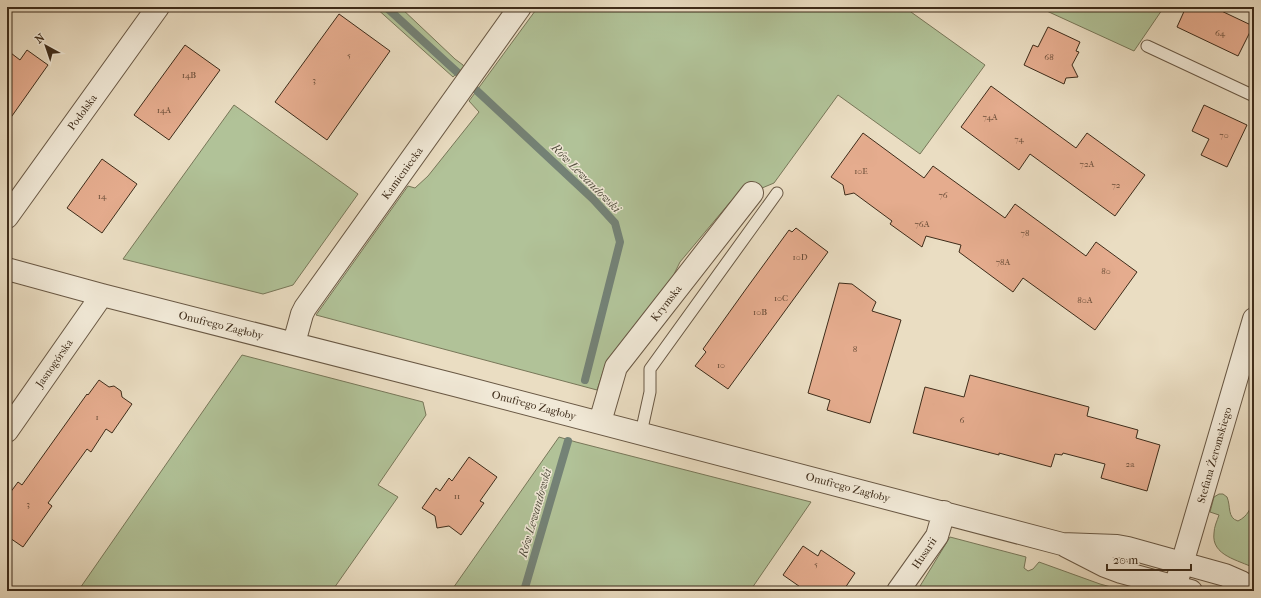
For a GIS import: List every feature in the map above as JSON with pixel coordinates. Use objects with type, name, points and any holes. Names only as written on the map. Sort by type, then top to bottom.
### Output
[{"type":"street","name":"Podolska","points":[[7,217],[158,7]]},
{"type":"street","name":"Kamieniecka","points":[[294,343],[305,308],[520,7]]},
{"type":"street","name":"Krymska","points":[[600,422],[616,367],[752,193]]},
{"type":"street","name":"Onufrego Zagłoby","points":[[7,268],[102,295],[600,422],[1062,544],[1105,566],[1180,590]]},
{"type":"street","name":"Jasnogórska","points":[[7,431],[102,295]]},
{"type":"street","name":"Stefana Żeromskiego","points":[[1180,590],[1183,563],[1254,319]]},
{"type":"street","name":"Husarii","points":[[898,591],[937,536],[944,512]]},
{"type":"street","name":"Onufrego Zagłoby","points":[[1062,544],[1118,546],[1225,575],[1254,590]]},
{"type":"lane","points":[[1147,46],[1254,96]]},
{"type":"lane","points":[[642,433],[650,392],[650,369],[777,193]]},
{"type":"green space","points":[[375,7],[400,7],[464,67],[453,77]]},
{"type":"green space","points":[[538,7],[904,7],[985,65],[920,154],[838,95],[774,183],[731,201],[680,262],[626,372],[606,363],[597,390],[316,315],[408,186],[415,188],[428,176],[479,112],[469,101]]},
{"type":"green space","points":[[1038,7],[1164,7],[1134,51]]},
{"type":"green space","points":[[234,105],[358,194],[293,285],[263,294],[123,259]]},
{"type":"green space","points":[[242,355],[423,402],[426,415],[378,485],[398,497],[332,591],[78,591]]},
{"type":"green space","points":[[559,437],[811,502],[750,591],[451,591]]},
{"type":"green space","points":[[1219,494],[1223,494],[1227,497],[1232,517],[1238,521],[1246,515],[1254,500],[1254,568],[1221,552],[1214,541],[1214,531],[1219,515],[1210,512],[1214,497]]},
{"type":"green space","points":[[950,537],[1026,557],[1024,568],[1028,571],[1033,569],[1039,562],[1122,591],[917,591]]},
{"type":"building","points":[[1186,7],[1213,7],[1253,26],[1238,56],[1177,27]]},
{"type":"building","points":[[339,14],[390,51],[327,140],[275,102]]},
{"type":"building","points":[[1048,27],[1080,42],[1076,51],[1079,52],[1072,65],[1078,77],[1066,78],[1064,84],[1024,65],[1033,45],[1038,47]]},
{"type":"building","points":[[185,45],[220,70],[169,140],[134,115]]},
{"type":"building","points":[[7,50],[20,60],[27,50],[48,65],[7,123]]},
{"type":"building","points":[[991,86],[1076,148],[1087,133],[1145,175],[1115,216],[1030,154],[1019,170],[961,127]]},
{"type":"building","points":[[1204,105],[1247,125],[1227,167],[1201,155],[1209,139],[1192,131]]},
{"type":"building","points":[[863,133],[924,178],[933,166],[1005,218],[1015,204],[1086,256],[1096,242],[1137,272],[1095,330],[1023,278],[1013,292],[959,252],[961,245],[926,236],[922,247],[890,224],[892,221],[854,193],[845,195],[843,185],[831,177]]},
{"type":"building","points":[[102,159],[137,184],[102,233],[67,208]]},
{"type":"building","points":[[796,228],[828,252],[728,389],[695,366],[706,352],[703,349],[789,230],[792,232]]},
{"type":"building","points":[[839,283],[852,284],[876,302],[872,311],[901,320],[870,423],[827,410],[830,400],[808,393]]},
{"type":"building","points":[[970,375],[1089,407],[1087,416],[1138,430],[1136,438],[1160,445],[1147,491],[1101,478],[1105,464],[1063,453],[1062,455],[1055,454],[1051,467],[913,433],[925,387],[964,397]]},
{"type":"building","points":[[99,380],[109,387],[114,386],[121,391],[122,397],[132,404],[112,433],[106,429],[91,452],[87,449],[48,503],[52,506],[23,547],[7,536],[7,497],[18,482],[22,485],[87,394],[88,395]]},
{"type":"building","points":[[469,457],[497,477],[480,501],[484,503],[461,535],[449,526],[437,528],[435,516],[422,508],[436,488],[440,491],[449,478],[452,481]]},
{"type":"building","points":[[803,546],[818,556],[821,550],[855,573],[843,591],[806,591],[783,575]]},
{"type":"waterway","name":"Rów Lewandowski","points":[[386,7],[457,72]]},
{"type":"waterway","name":"Rów Lewandowski","points":[[475,89],[593,199],[615,223],[620,242],[585,380]]},
{"type":"waterway","name":"Rów Lewandowski","points":[[524,591],[568,441]]}]
